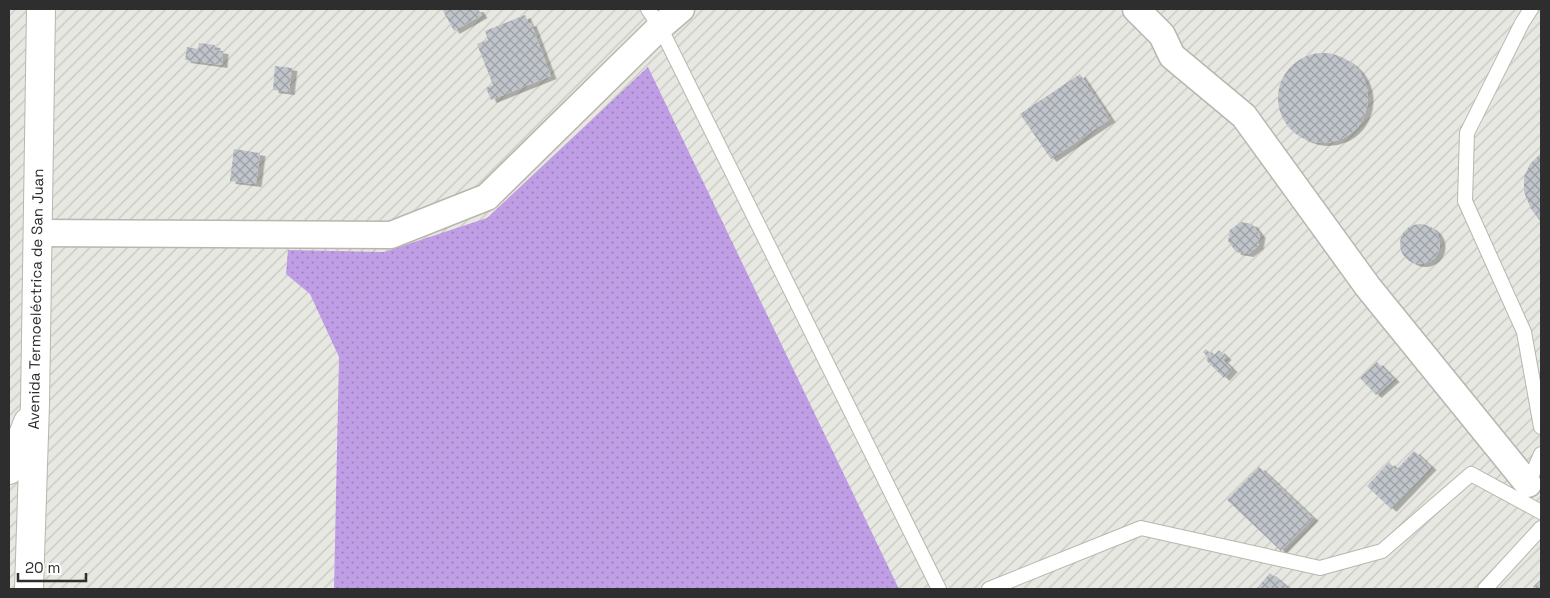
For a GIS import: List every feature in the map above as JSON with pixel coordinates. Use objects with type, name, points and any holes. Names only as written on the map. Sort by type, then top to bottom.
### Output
[{"type":"street","name":"Avenida Termoeléctrica de San Juan","points":[[29,589],[35,404],[41,9]]},
{"type":"street","points":[[38,233],[391,235],[487,197],[654,18],[681,9]]},
{"type":"street","points":[[1136,9],[1162,35],[1172,56],[1244,116],[1373,293],[1528,484]]},
{"type":"street","points":[[9,470],[35,404]]},
{"type":"lane","points":[[1531,9],[1522,22],[1467,133],[1465,201],[1524,332],[1541,427]]},
{"type":"lane","points":[[654,18],[939,589]]},
{"type":"lane","points":[[1540,510],[1528,484],[1541,454]]},
{"type":"lane","points":[[989,589],[1141,528],[1320,568],[1382,551],[1471,474],[1540,510]]},
{"type":"lane","points":[[1485,589],[1541,528]]},
{"type":"shaded area","points":[[9,9],[1541,9],[1541,589],[9,589]]},
{"type":"shaded area","points":[[648,67],[899,589],[334,589],[339,357],[310,294],[286,274],[288,250],[384,252],[487,218]]},
{"type":"building","points":[[442,9],[478,9],[482,15],[454,31]]},
{"type":"building","points":[[525,15],[529,24],[531,23],[551,76],[491,100],[486,88],[493,85],[477,44],[488,40],[485,31]]},
{"type":"building","points":[[199,43],[215,45],[214,50],[223,51],[222,65],[185,60],[187,47],[198,49]]},
{"type":"building","points":[[1323,53],[1340,57],[1355,66],[1364,81],[1368,98],[1364,115],[1355,130],[1340,139],[1323,143],[1306,139],[1291,130],[1282,115],[1278,98],[1282,81],[1291,66],[1306,57]]},
{"type":"building","points":[[275,66],[292,68],[289,92],[273,90]]},
{"type":"building","points":[[1080,74],[1110,119],[1051,159],[1020,114]]},
{"type":"building","points":[[234,149],[260,153],[256,184],[230,181]]},
{"type":"building","points":[[1541,153],[1541,222],[1531,209],[1524,192],[1524,177],[1530,164]]},
{"type":"building","points":[[1241,222],[1252,224],[1260,235],[1258,246],[1248,254],[1236,252],[1228,241],[1230,230]]},
{"type":"building","points":[[1420,224],[1434,230],[1440,244],[1434,258],[1420,264],[1406,258],[1400,244],[1406,230]]},
{"type":"building","points":[[1206,349],[1213,356],[1219,350],[1226,357],[1223,360],[1232,369],[1224,378],[1206,360],[1208,357],[1203,352]]},
{"type":"building","points":[[1377,362],[1394,379],[1376,395],[1360,378]]},
{"type":"building","points":[[1414,451],[1431,467],[1391,509],[1367,486],[1389,462],[1396,470]]},
{"type":"building","points":[[1259,467],[1313,518],[1281,551],[1227,500]]},
{"type":"building","points":[[1270,573],[1290,589],[1256,589]]},
{"type":"building","points":[[1540,580],[1541,589],[1533,587]]}]
